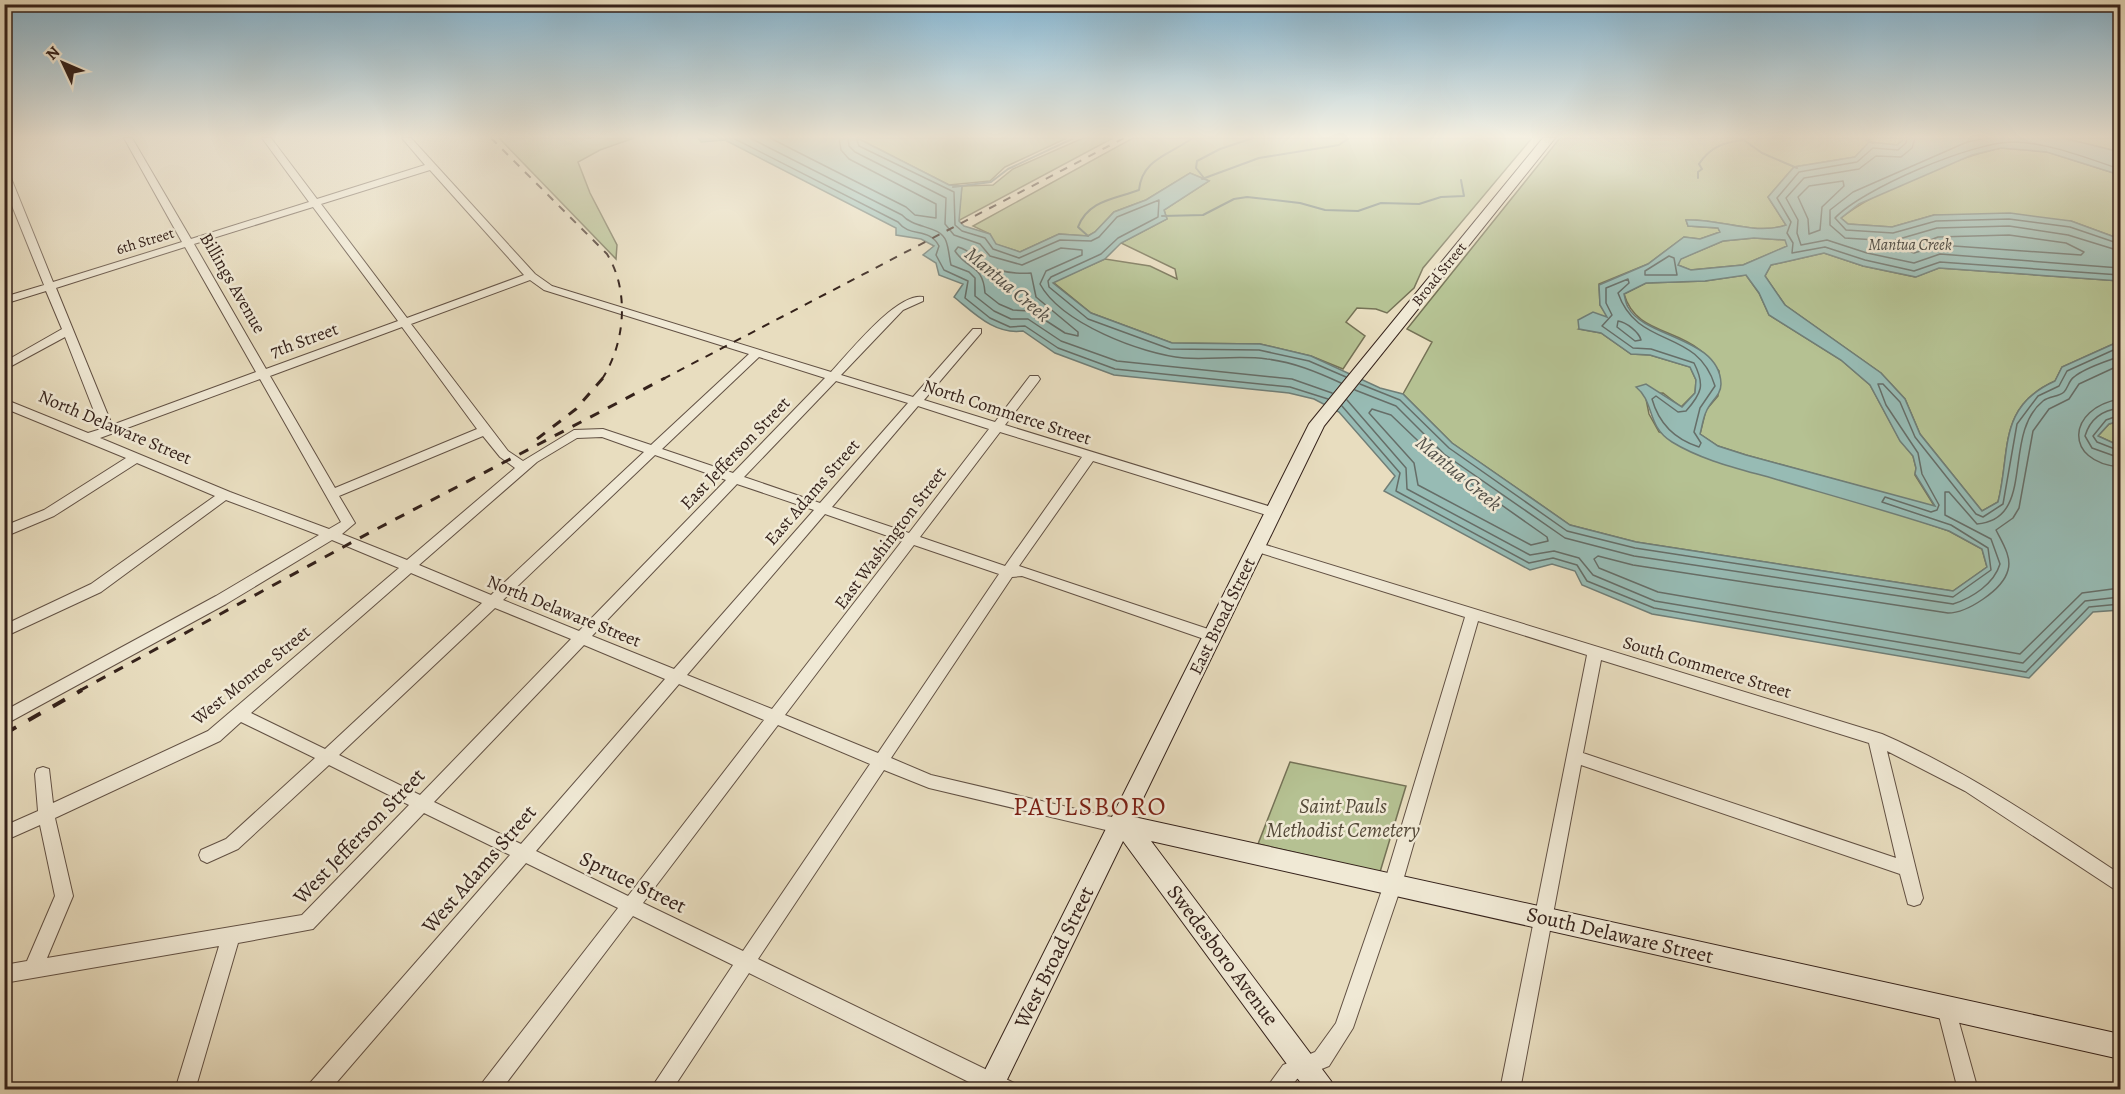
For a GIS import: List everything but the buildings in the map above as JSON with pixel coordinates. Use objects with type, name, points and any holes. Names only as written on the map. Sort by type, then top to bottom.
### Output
[{"type":"main road","name":"Broad Street","points":[[1328,410],[1507,189]]},
{"type":"main road","name":"East Broad Street","points":[[1119,824],[1309,438],[1328,410]]},
{"type":"main road","name":"South Delaware Street","points":[[1119,824],[1545,916],[2121,1047]]},
{"type":"main road","name":"Swedesboro Avenue","points":[[1119,824],[1137,840],[1322,1089]]},
{"type":"main road","name":"West Broad Street","points":[[996,1087],[1119,824]]},
{"type":"street","points":[[11,189],[108,430]]},
{"type":"street","name":"Billings Avenue","points":[[158,189],[333,494],[348,524],[332,535]]},
{"type":"street","points":[[304,189],[485,430],[504,454],[524,468]]},
{"type":"street","name":"6th Street","points":[[4,301],[359,189]]},
{"type":"street","name":"North Commerce Street","points":[[453,189],[531,276],[542,285],[557,291],[1273,512]]},
{"type":"street","name":"7th Street","points":[[88,438],[531,276]]},
{"type":"street","name":"East Jefferson Street","points":[[581,639],[899,309],[919,299]]},
{"type":"street","points":[[4,367],[68,330]]},
{"type":"street","name":"East Adams Street","points":[[675,678],[977,331]]},
{"type":"street","points":[[207,855],[241,837],[757,353]]},
{"type":"street","name":"East Washington Street","points":[[489,1089],[1034,379]]},
{"type":"street","name":"North Delaware Street","points":[[4,403],[225,495],[332,535],[880,762],[954,789],[1119,824]]},
{"type":"street","points":[[333,494],[485,430]]},
{"type":"street","name":"West Monroe Street","points":[[4,834],[214,736],[544,450],[574,434],[603,434],[1008,572],[1022,571],[1212,636]]},
{"type":"street","points":[[4,532],[49,513],[137,457]]},
{"type":"street","points":[[660,1089],[1008,572],[1089,457]]},
{"type":"street","points":[[4,632],[96,588],[225,495]]},
{"type":"street","points":[[4,719],[247,588],[332,535]]},
{"type":"street","name":"South Commerce Street","points":[[1256,547],[1876,740],[1915,755],[1952,775],[2121,883]]},
{"type":"street","points":[[1275,1089],[1290,1072],[1322,1059],[1344,1028],[1393,884],[1473,615]]},
{"type":"street","name":"West Jefferson Street","points":[[4,974],[307,923],[581,639]]},
{"type":"street","points":[[1510,1089],[1595,653]]},
{"type":"street","name":"West Adams Street","points":[[326,1087],[523,852],[675,678]]},
{"type":"street","name":"Spruce Street","points":[[239,714],[996,1087]]},
{"type":"street","points":[[1876,740],[1914,898]]},
{"type":"street","points":[[1576,757],[1907,869]]},
{"type":"street","points":[[33,969],[64,896],[46,814],[42,774]]},
{"type":"street","points":[[185,1089],[232,934]]},
{"type":"street","points":[[1946,1008],[1968,1089]]},
{"type":"green space","points":[[548,189],[588,189],[617,245],[616,259]]},
{"type":"green space","points":[[962,189],[1018,189],[958,221]]},
{"type":"green space","points":[[1040,189],[1164,189],[1146,200],[1114,212],[1095,232],[1088,236],[1059,234],[1020,252],[995,244],[990,234],[973,226]]},
{"type":"green space","points":[[1197,189],[1489,189],[1423,268],[1414,288],[1387,313],[1376,309],[1357,308],[1346,322],[1365,336],[1343,369],[1311,356],[1260,344],[1172,343],[1091,313],[1053,282],[1105,259],[1150,266],[1177,279],[1175,269],[1121,243],[1167,219],[1164,210]]},
{"type":"green space","points":[[1519,189],[1775,189],[1768,197],[1786,225],[1762,229],[1711,221],[1686,220],[1688,226],[1718,228],[1720,232],[1700,239],[1684,237],[1648,264],[1599,284],[1600,305],[1608,317],[1579,329],[1601,333],[1631,354],[1650,355],[1690,367],[1696,380],[1695,393],[1681,407],[1663,393],[1645,394],[1649,414],[1659,432],[1949,531],[1982,549],[1987,567],[1953,591],[1636,542],[1570,525],[1452,443],[1403,394],[1432,342],[1407,329]]},
{"type":"green space","points":[[1889,189],[2120,189],[2120,239],[2071,221],[1934,215],[1892,227],[1848,224],[1841,218]]},
{"type":"green space","points":[[1754,238],[1785,240],[1788,246],[1743,265],[1690,270],[1678,265],[1680,259],[1723,241]]},
{"type":"green space","points":[[1824,253],[1863,266],[1915,277],[1939,268],[2120,281],[2120,341],[2062,367],[2055,381],[2036,392],[2023,404],[2010,432],[1998,502],[1982,511],[1920,434],[1905,399],[1881,373],[1785,305],[1765,276],[1771,265]]},
{"type":"green space","points":[[1746,275],[1759,293],[1769,315],[1841,360],[1870,385],[1900,440],[1913,456],[1915,475],[1935,507],[1746,455],[1718,446],[1700,434],[1706,410],[1718,396],[1719,371],[1700,350],[1646,323],[1637,316],[1629,306],[1624,294],[1646,283],[1705,281]]},
{"type":"green space","points":[[2120,421],[2120,446],[2098,436],[2109,424]]},
{"type":"green space","name":"Saint Pauls Methodist Cemetery","points":[[1290,762],[1406,786],[1380,872],[1258,844]]},
{"type":"water","name":"Mantua Creek","points":[[820,189],[962,189],[959,221],[964,226],[990,234],[996,244],[1020,252],[1059,234],[1088,236],[1095,232],[1114,212],[1146,200],[1164,189],[1197,189],[1164,210],[1167,219],[1121,243],[1105,259],[1053,283],[1091,313],[1172,343],[1260,344],[1311,356],[1380,388],[1403,394],[1452,443],[1570,525],[1636,542],[1953,591],[1987,567],[1982,549],[1949,531],[1722,464],[1684,449],[1664,436],[1658,429],[1646,400],[1636,387],[1646,384],[1682,407],[1695,393],[1696,380],[1690,367],[1650,355],[1631,354],[1601,333],[1579,329],[1578,320],[1593,312],[1607,317],[1600,305],[1599,285],[1648,264],[1684,237],[1700,239],[1720,232],[1718,228],[1688,226],[1686,220],[1711,221],[1762,229],[1786,225],[1768,197],[1775,189],[1893,189],[1859,204],[1841,218],[1848,224],[1892,227],[1934,215],[2010,213],[2071,221],[2120,239],[2120,281],[1939,268],[1916,277],[1863,266],[1824,253],[1771,265],[1765,276],[1785,305],[1881,373],[1905,399],[1920,434],[1982,511],[1998,502],[2010,432],[2023,404],[2036,392],[2055,381],[2062,367],[2120,341],[2120,421],[2109,424],[2098,436],[2120,446],[2120,610],[2093,612],[2029,678],[1652,614],[1582,585],[1575,571],[1552,564],[1530,570],[1384,491],[1395,476],[1339,412],[1314,399],[1289,393],[1114,375],[1055,353],[1023,331],[1003,330],[986,322],[954,297],[963,284],[939,275],[936,263],[923,255],[934,246],[921,239],[896,235],[896,228]],"holes":[[[1754,238],[1785,240],[1787,246],[1743,265],[1691,270],[1678,265],[1681,259],[1723,241]],[[1746,275],[1759,293],[1769,315],[1841,360],[1870,385],[1900,441],[1913,456],[1915,474],[1935,506],[1746,455],[1718,446],[1700,434],[1706,412],[1721,388],[1717,368],[1708,356],[1695,347],[1649,326],[1637,317],[1627,306],[1624,294],[1646,283],[1705,281]]]},
{"type":"waterway","points":[[1088,236],[1078,227],[1088,211],[1103,202],[1139,189]]},
{"type":"waterway","points":[[1162,216],[1203,215],[1234,199],[1247,197],[1300,203],[1325,210],[1358,211],[1381,203],[1419,204],[1441,197],[1464,196],[1463,189]]},
{"type":"railway","points":[[542,189],[607,254],[619,284],[622,301],[620,334],[616,350],[602,379]]},
{"type":"railway","points":[[663,379],[1026,189]]},
{"type":"railway","points":[[537,439],[576,409],[603,378]]},
{"type":"railway","points":[[79,691],[369,533],[665,378]]},
{"type":"railway","points":[[4,734],[82,690]]},
{"type":"district","name":"PAULSBORO","points":[[1090,806]]}]
